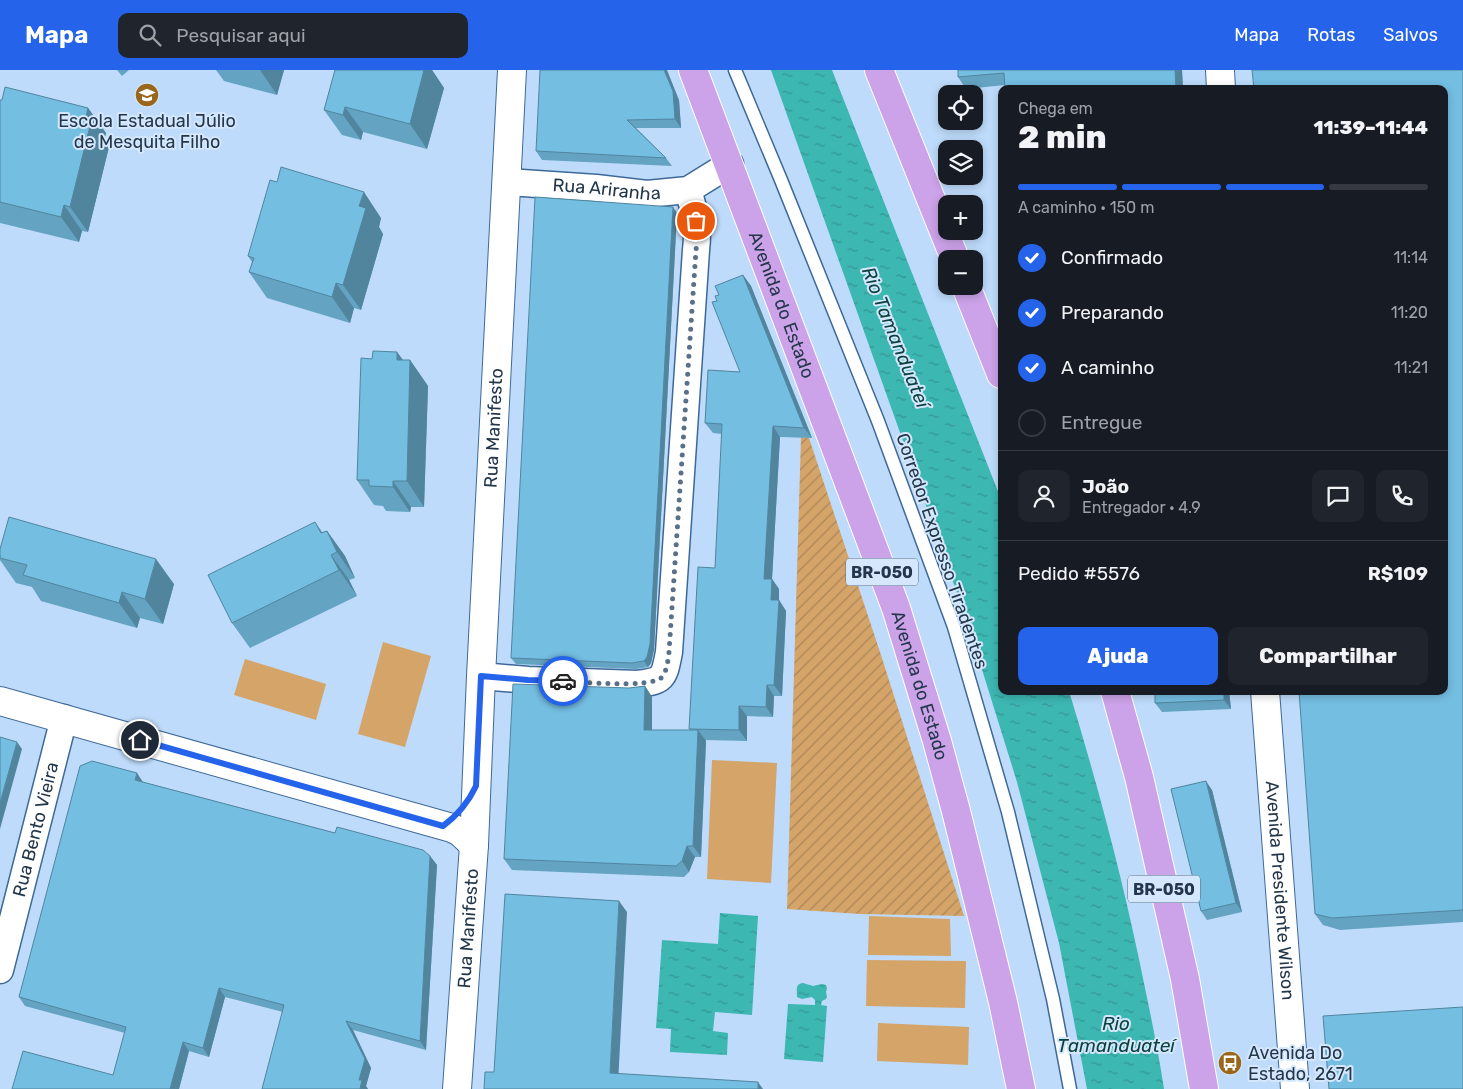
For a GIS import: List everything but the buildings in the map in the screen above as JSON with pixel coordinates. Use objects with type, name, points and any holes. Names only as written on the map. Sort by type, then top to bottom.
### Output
[{"type":"highway","name":"Avenida do Estado","points":[[693,70],[896,608],[937,741],[988,937],[1021,1089]]},
{"type":"highway","points":[[879,70],[951,250]]},
{"type":"highway","points":[[970,295],[998,366]]},
{"type":"highway","name":"BR-050","points":[[1116,695],[1139,777],[1185,980],[1204,1089]]},
{"type":"main road","name":"Rua Manifesto","points":[[453,1083],[474,845],[512,70]]},
{"type":"main road","points":[[1220,70],[1221,85]]},
{"type":"main road","name":"Avenida Presidente Wilson","points":[[1265,695],[1294,1089]]},
{"type":"main road","points":[[0,701],[452,828],[460,832],[474,845]]},
{"type":"main road","name":"Rua Manifesto","points":[[443,826],[462,809],[476,786]]},
{"type":"street","name":"Rua Ariranha","points":[[507,182],[596,188],[647,194],[688,190],[730,164]]},
{"type":"street","points":[[481,676],[528,680],[637,684],[653,682],[662,677],[666,668],[669,652],[694,269],[698,234],[695,213],[688,190]]},
{"type":"street","name":"Rua Bento Vieira","points":[[0,970],[64,718]]},
{"type":"lane","name":"Corredor Expresso Tiradentes","points":[[735,70],[878,421],[954,627],[1010,821],[1053,999],[1070,1089]]},
{"type":"shaded area","points":[[801,437],[809,438],[881,655],[964,916],[860,914],[787,909]]},
{"type":"shaded area","points":[[383,642],[431,656],[405,747],[358,734]]},
{"type":"shaded area","points":[[245,659],[326,684],[316,720],[234,695]]},
{"type":"shaded area","points":[[712,760],[777,763],[771,883],[707,879]]},
{"type":"shaded area","points":[[869,916],[950,919],[951,956],[868,955]]},
{"type":"shaded area","points":[[867,960],[966,961],[965,1008],[866,1006]]},
{"type":"shaded area","points":[[878,1023],[969,1027],[968,1065],[877,1061]]},
{"type":"water","name":"Rio Tamanduateí","points":[[771,70],[832,70],[998,491],[998,695],[1070,695],[1120,876],[1148,1001],[1164,1089],[1087,1089],[1059,943],[1017,782],[966,618]]},
{"type":"water","points":[[720,913],[758,916],[752,1015],[715,1012],[713,1031],[728,1033],[727,1055],[670,1052],[671,1029],[656,1028],[662,940],[718,944]]},
{"type":"water","points":[[803,983],[813,986],[822,984],[826,985],[827,988],[827,997],[822,1001],[821,1005],[827,1006],[823,1062],[784,1059],[788,1004],[815,1005],[815,1000],[812,997],[802,999],[797,997],[798,986]]},
{"type":"way so far","points":[[563,681],[637,684],[653,682],[662,677],[666,668],[669,652],[698,234],[696,221]]},
{"type":"place","name":"Escola Estadual Júlio de Mesquita Filho","points":[[147,95]]},
{"type":"place","name":"Avenida Do Estado, 2671","points":[[1230,1063]]},
{"type":"route","points":[[140,740],[443,826],[462,809],[476,786],[481,676],[563,681]]}]
